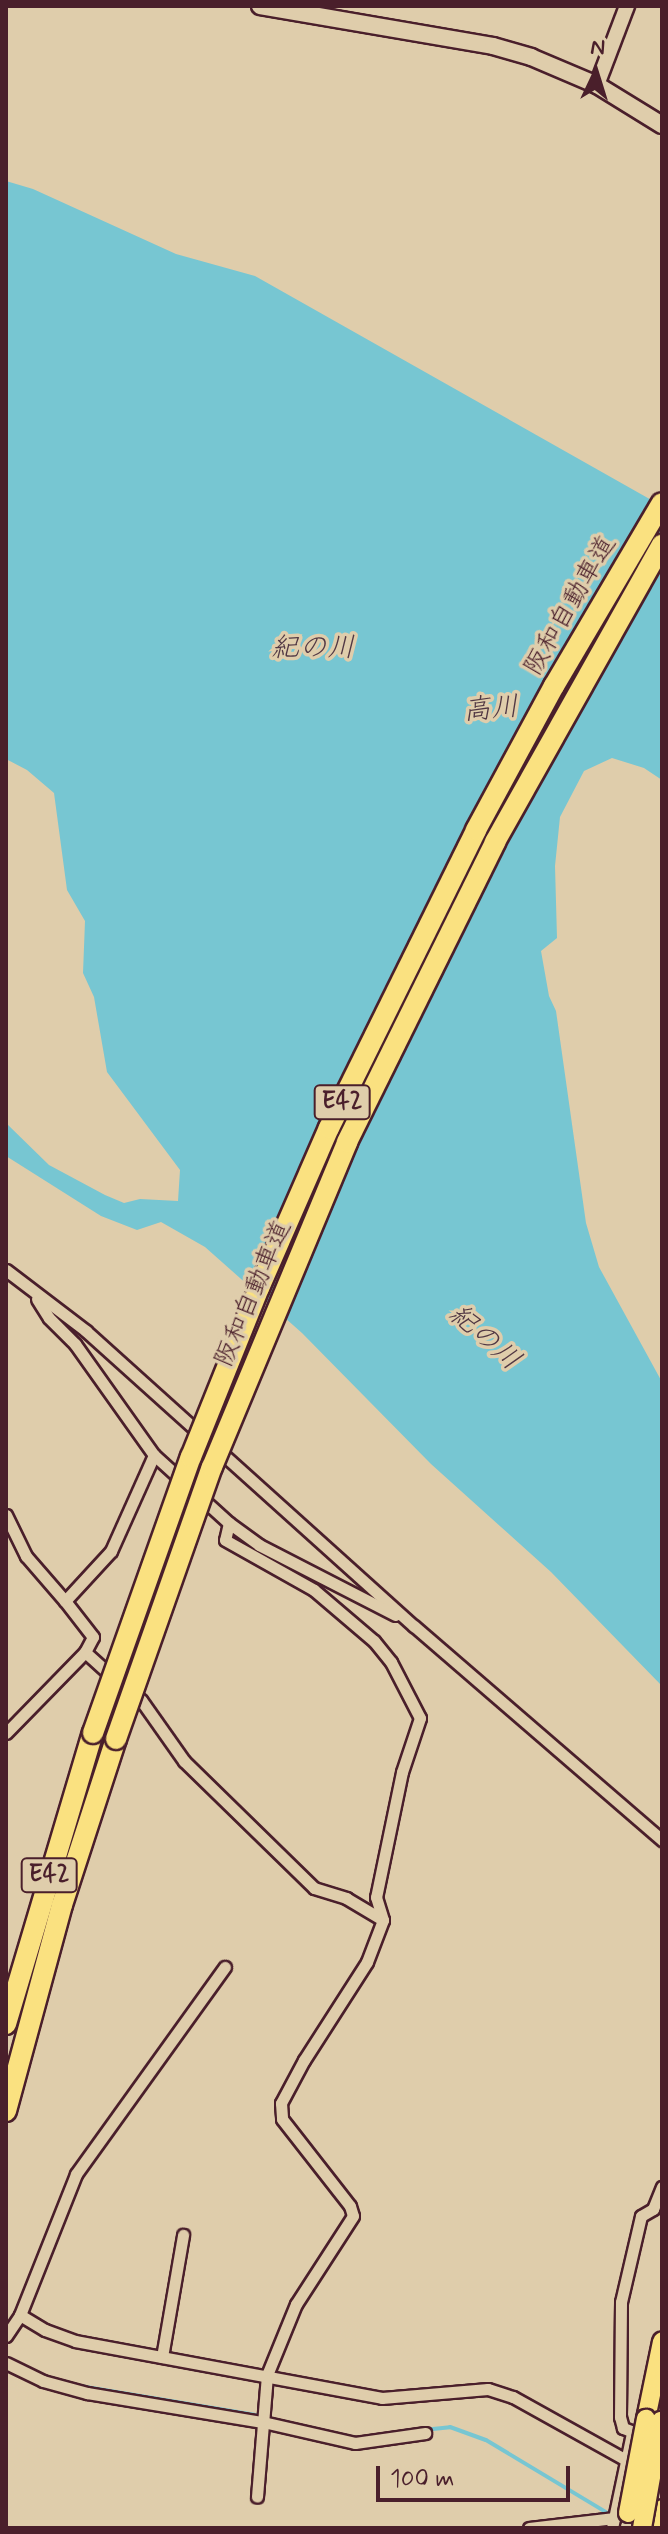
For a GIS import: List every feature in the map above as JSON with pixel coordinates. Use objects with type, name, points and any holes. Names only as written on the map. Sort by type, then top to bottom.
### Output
[{"type":"highway","name":"阪和自動車道","points":[[6,2111],[14,2020],[93,1733],[191,1457],[259,1288],[329,1128],[476,830],[554,686],[662,503]]},
{"type":"highway","name":"阪和自動車道","points":[[14,2020],[212,1467],[279,1298],[347,1142],[495,842],[662,545]]},
{"type":"highway","points":[[642,2528],[662,2342]]},
{"type":"highway","points":[[620,2522],[656,2419]]},
{"type":"highway","points":[[659,2528],[662,2509]]},
{"type":"main road","points":[[260,6],[493,46],[564,69],[597,85],[662,125]]},
{"type":"street","points":[[597,85],[627,6]]},
{"type":"street","points":[[6,1270],[86,1331],[414,1626],[662,1840]]},
{"type":"street","points":[[32,1292],[49,1318],[75,1344],[154,1455],[229,1523],[259,1545],[414,1626]]},
{"type":"street","points":[[65,1601],[111,1551],[154,1455]]},
{"type":"street","points":[[6,1515],[26,1556],[93,1637],[85,1652],[6,1733]]},
{"type":"street","points":[[229,1523],[225,1540],[314,1590],[374,1641],[391,1662],[420,1718],[402,1772],[376,1897],[383,1920],[367,1962],[304,2060],[281,2103],[282,2119],[350,2206],[353,2216],[296,2304],[267,2375],[257,2497]]},
{"type":"street","points":[[85,1652],[141,1700],[184,1761],[314,1888],[346,1898],[383,1920]]},
{"type":"street","points":[[6,2336],[20,2315],[76,2174],[225,1967]]},
{"type":"street","points":[[662,2187],[653,2209],[641,2216],[621,2302],[620,2417],[623,2428],[662,2442]]},
{"type":"street","points":[[162,2357],[183,2235]]},
{"type":"street","points":[[20,2315],[60,2336],[382,2398],[488,2389],[513,2397],[626,2460]]},
{"type":"street","points":[[6,2363],[43,2381],[87,2393],[263,2418],[355,2443],[425,2433]]},
{"type":"street","points":[[529,2528],[620,2522],[632,2433]]},
{"type":"water","name":"紀の川","points":[[6,181],[33,189],[176,254],[255,276],[662,506],[662,780],[644,768],[612,758],[584,771],[560,817],[555,866],[557,938],[541,951],[549,996],[556,1011],[586,1223],[599,1267],[662,1382],[662,1686],[551,1572],[431,1464],[302,1333],[205,1247],[161,1222],[137,1230],[101,1216],[6,1156],[6,1123],[49,1165],[105,1195],[124,1203],[140,1199],[178,1201],[180,1170],[107,1072],[94,997],[83,973],[85,921],[67,890],[54,793],[27,770],[6,759]]},
{"type":"waterway","points":[[80,2386],[261,2416]]},
{"type":"waterway","points":[[423,2430],[450,2427],[486,2440],[606,2512]]},
{"type":"water label","name":"高川","points":[[491,710]]}]
